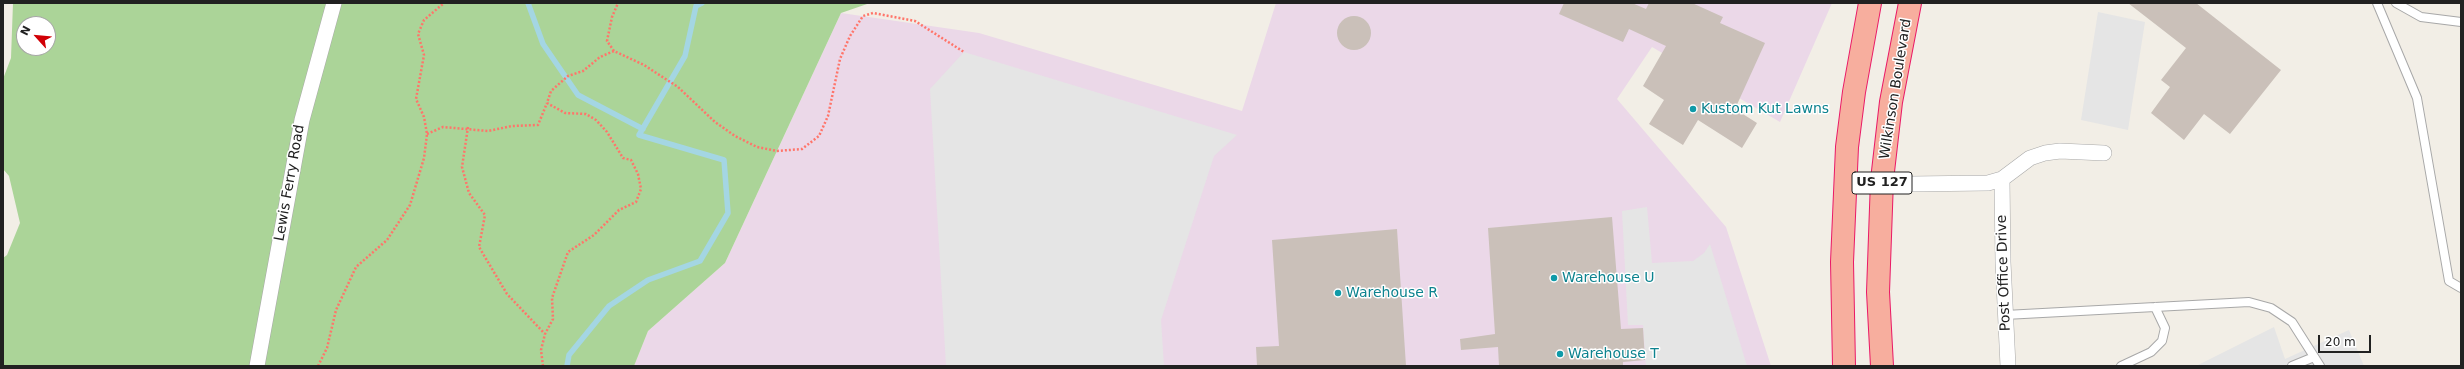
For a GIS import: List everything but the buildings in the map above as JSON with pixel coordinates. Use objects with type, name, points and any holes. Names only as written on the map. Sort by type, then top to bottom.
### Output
[{"type":"highway","name":"US 127","points":[[1844,366],[1842,276],[1845,179],[1854,92],[1870,3]]},
{"type":"highway","name":"Wilkinson Boulevard","points":[[1882,366],[1878,268],[1882,180],[1890,102],[1910,3]]},
{"type":"street","name":"Lewis Ferry Road","points":[[257,366],[302,120],[334,3]]},
{"type":"street","points":[[1845,179],[1946,185],[1988,183],[2002,179],[2030,158],[2045,153],[2060,151],[2104,153]]},
{"type":"street","name":"Post Office Drive","points":[[2002,179],[2005,315],[2008,366]]},
{"type":"lane","points":[[2377,3],[2417,98],[2449,281],[2461,288]]},
{"type":"lane","points":[[2396,3],[2421,17],[2461,22]]},
{"type":"lane","points":[[2005,315],[2249,302],[2271,308],[2292,322],[2320,366]]},
{"type":"lane","points":[[2121,366],[2151,352],[2162,341],[2165,328],[2155,307]]},
{"type":"lane","points":[[2292,366],[2314,357]]},
{"type":"path","points":[[318,366],[327,348],[336,310],[356,267],[387,240],[410,205],[424,158],[426,134],[424,117],[416,99],[424,55],[418,34],[424,20],[444,3]]},
{"type":"path","points":[[618,3],[612,17],[607,41],[614,51],[644,65],[678,87],[715,122],[735,136],[757,147],[777,151],[802,149],[819,136],[828,116],[840,59],[850,36],[863,16],[873,13],[915,21],[964,52]]},
{"type":"path","points":[[426,134],[443,127],[468,127],[488,131],[512,126],[538,125],[551,91],[568,76],[583,71],[600,57],[614,51]]},
{"type":"path","points":[[543,366],[541,350],[545,334],[553,319],[552,298],[568,252],[594,235],[619,210],[636,202],[641,189],[638,174],[631,160],[622,158],[607,132],[596,120],[586,114],[565,113],[547,103]]},
{"type":"path","points":[[468,127],[462,167],[470,193],[485,215],[479,247],[507,294],[545,334]]},
{"type":"shaded area","points":[[1276,3],[1832,3],[1780,122],[1652,47],[1617,99],[1726,227],[1771,366],[634,366],[648,331],[725,263],[841,13],[979,33],[1242,111]]},
{"type":"shaded area","points":[[2098,12],[2145,22],[2128,130],[2081,120]]},
{"type":"shaded area","points":[[964,52],[1237,135],[1214,156],[1161,320],[1164,366],[946,366],[930,89]]},
{"type":"shaded area","points":[[1647,207],[1652,263],[1693,261],[1704,253],[1710,244],[1747,366],[1646,366],[1643,325],[1628,325],[1622,211]]},
{"type":"shaded area","points":[[2274,327],[2285,359],[2349,330],[2364,366],[2196,366]]},
{"type":"green space","points":[[13,3],[870,3],[841,13],[725,263],[648,331],[634,366],[3,366],[3,258],[7,255],[20,223],[9,176],[3,169],[3,79],[11,58]]},
{"type":"waterway","points":[[528,3],[543,44],[578,95],[643,129]]},
{"type":"waterway","points":[[567,366],[569,355],[609,306],[648,280],[700,261],[728,213],[724,160],[639,135],[685,56],[696,6],[702,3]]},
{"type":"place","name":"Kustom Kut Lawns","points":[[1693,109]]},
{"type":"place","name":"Warehouse U","points":[[1554,278]]},
{"type":"place","name":"Warehouse R","points":[[1338,293]]},
{"type":"place","name":"Warehouse T","points":[[1560,354]]}]
